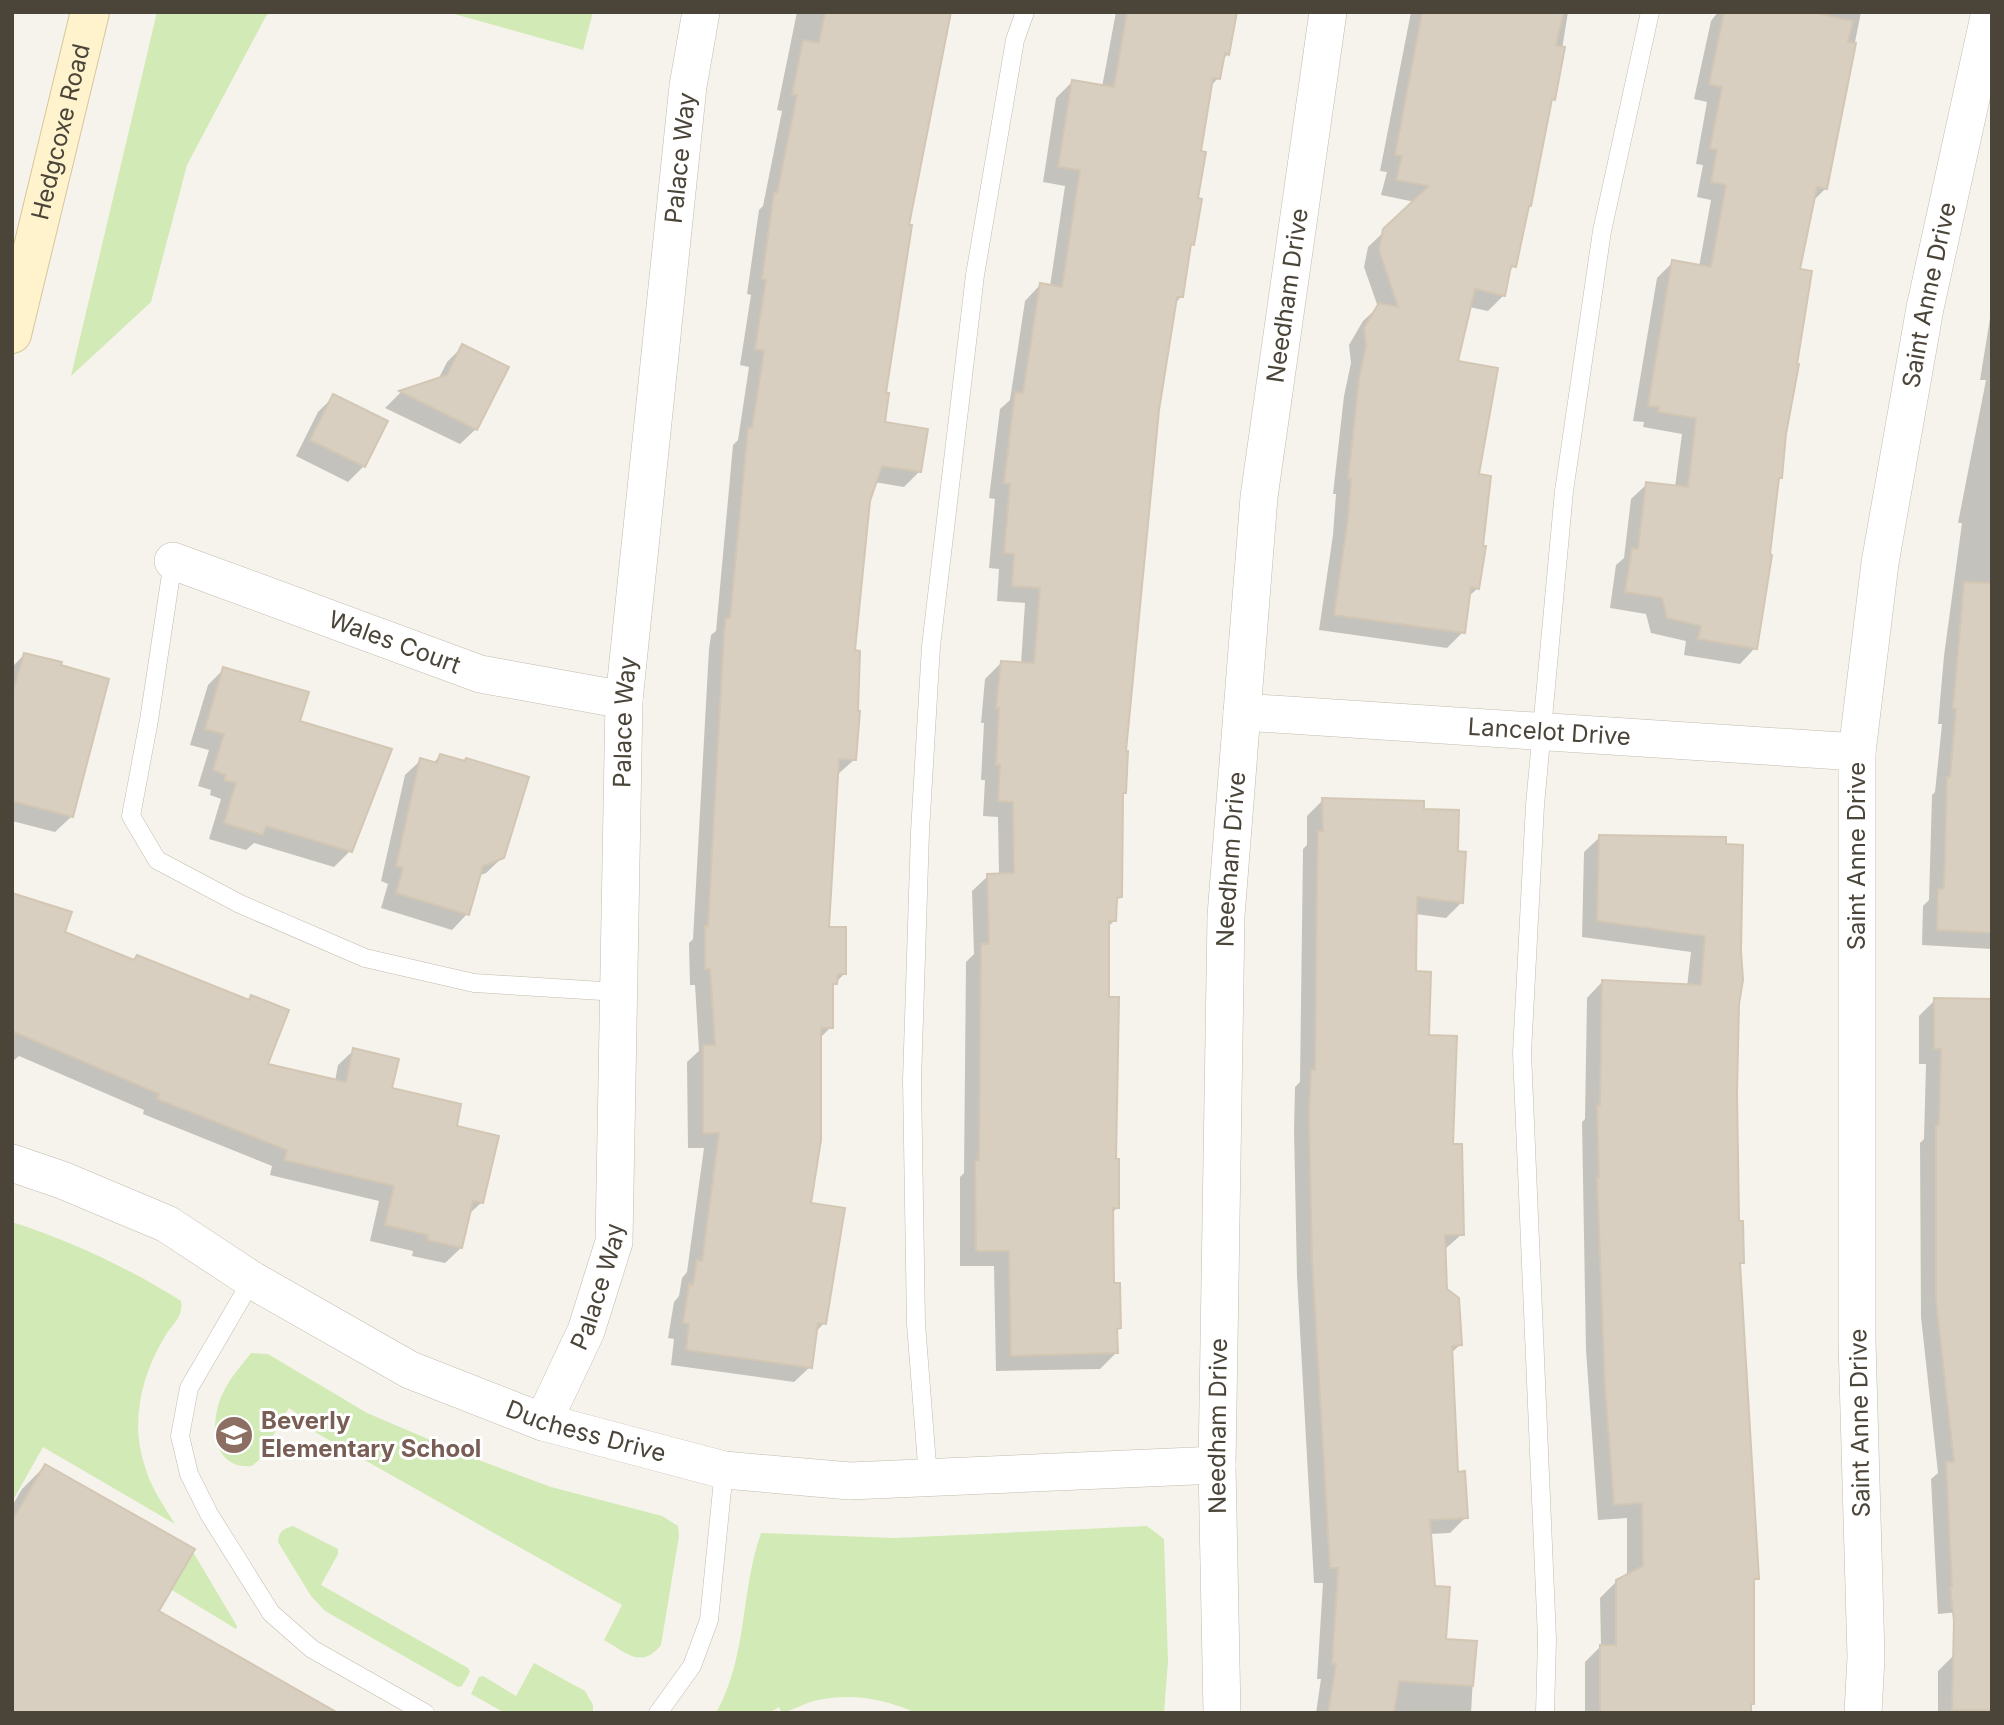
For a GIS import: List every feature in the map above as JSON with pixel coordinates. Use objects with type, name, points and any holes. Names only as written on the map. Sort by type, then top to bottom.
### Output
[{"type":"main road","name":"Hedgcoxe Road","points":[[12,334],[90,12]]},
{"type":"street","name":"Palace Way","points":[[543,1422],[586,1331],[614,1242],[624,700],[688,86],[701,12]]},
{"type":"street","name":"Needham Drive","points":[[1222,1713],[1217,1465],[1226,916],[1259,497],[1328,12]]},
{"type":"street","name":"Saint Anne Drive","points":[[1863,1713],[1866,1657],[1857,1341],[1857,752],[1880,563],[1923,321],[1990,12]]},
{"type":"street","name":"Wales Court","points":[[173,561],[480,674],[624,700]]},
{"type":"street","name":"Lancelot Drive","points":[[1242,712],[1857,752]]},
{"type":"street","name":"Duchess Drive","points":[[12,1163],[62,1180],[167,1224],[252,1280],[410,1370],[543,1422],[724,1470],[850,1480],[1217,1465]]},
{"type":"lane","points":[[928,1477],[916,1324],[912,1080],[920,832],[931,646],[975,275],[1015,40],[1025,12]]},
{"type":"lane","points":[[1545,1713],[1547,1639],[1522,1053],[1535,804],[1564,491],[1602,231],[1650,12]]},
{"type":"lane","points":[[173,561],[131,816],[157,860],[240,904],[365,958],[474,983],[618,992]]},
{"type":"lane","points":[[252,1280],[189,1388],[180,1436],[189,1474],[209,1514],[271,1613],[312,1649],[425,1713]]},
{"type":"lane","points":[[658,1713],[692,1666],[709,1620],[724,1470]]},
{"type":"green space","points":[[157,12],[272,12],[266,16],[187,165],[151,302],[71,376]]},
{"type":"green space","points":[[447,12],[593,12],[583,50]]},
{"type":"green space","points":[[12,1222],[99,1256],[181,1301],[179,1317],[164,1338],[149,1368],[138,1417],[138,1434],[148,1475],[175,1524],[43,1447],[12,1502]]},
{"type":"green space","points":[[251,1353],[268,1354],[367,1413],[468,1456],[551,1487],[662,1516],[678,1526],[679,1536],[661,1645],[654,1652],[640,1658],[604,1640],[622,1605],[297,1422],[300,1416],[289,1408],[259,1460],[252,1466],[238,1465],[228,1460],[217,1442],[216,1417],[226,1388]]},
{"type":"green space","points":[[293,1526],[338,1549],[338,1554],[321,1585],[468,1668],[470,1672],[462,1686],[458,1687],[325,1611],[311,1596],[278,1542],[282,1531]]},
{"type":"green space","points":[[1147,1526],[1164,1539],[1168,1661],[1164,1713],[916,1713],[880,1701],[843,1697],[814,1701],[782,1713],[779,1707],[769,1713],[716,1713],[734,1669],[754,1556],[761,1533],[895,1538]]},
{"type":"green space","points":[[193,1552],[237,1626],[236,1629],[172,1590]]},
{"type":"green space","points":[[534,1663],[585,1691],[593,1705],[593,1713],[505,1713],[471,1694],[479,1677],[483,1676],[516,1696]]},
{"type":"building","points":[[825,12],[951,12],[909,225],[912,225],[886,393],[889,393],[885,422],[928,429],[921,472],[882,466],[870,501],[855,650],[860,651],[860,711],[856,760],[839,759],[829,927],[846,927],[846,974],[838,974],[837,984],[833,984],[833,1028],[821,1028],[821,1140],[811,1203],[845,1208],[826,1324],[818,1323],[812,1368],[686,1350],[689,1324],[683,1323],[689,1284],[693,1285],[697,1260],[702,1261],[719,1133],[703,1133],[703,1045],[715,1045],[710,969],[705,969],[705,926],[708,926],[724,632],[726,618],[730,618],[748,428],[752,428],[764,351],[755,349],[766,280],[762,279],[774,192],[777,193],[797,95],[792,95],[803,40],[819,43]]},
{"type":"building","points":[[1127,12],[1237,12],[1229,55],[1225,53],[1220,79],[1213,78],[1201,151],[1206,152],[1198,198],[1202,199],[1194,245],[1191,244],[1183,297],[1177,297],[1159,410],[1126,751],[1122,897],[1117,898],[1116,921],[1109,921],[1109,997],[1119,997],[1116,1159],[1119,1159],[1119,1208],[1113,1208],[1114,1283],[1120,1283],[1121,1328],[1117,1329],[1118,1353],[1011,1356],[1009,1251],[976,1251],[975,1160],[979,1160],[981,944],[989,944],[987,874],[1014,873],[1013,802],[998,801],[1000,765],[996,765],[999,708],[996,708],[1001,661],[1034,663],[1040,588],[1012,586],[1014,554],[1004,553],[1010,484],[1004,483],[1015,392],[1023,393],[1040,283],[1062,287],[1080,170],[1058,167],[1072,80],[1114,87]]},
{"type":"building","points":[[1422,12],[1564,12],[1556,45],[1565,47],[1516,267],[1511,266],[1505,296],[1475,289],[1458,361],[1498,368],[1479,474],[1491,476],[1483,546],[1486,546],[1479,589],[1471,587],[1465,633],[1334,615],[1348,518],[1351,479],[1348,479],[1359,379],[1366,346],[1364,328],[1379,303],[1398,307],[1379,250],[1383,229],[1429,186],[1396,180],[1402,156],[1395,155]]},
{"type":"building","points":[[1724,12],[1812,12],[1853,21],[1848,42],[1856,43],[1827,189],[1817,187],[1800,269],[1812,271],[1786,434],[1782,478],[1779,478],[1772,555],[1757,649],[1698,639],[1701,626],[1667,618],[1662,598],[1625,592],[1632,548],[1638,549],[1646,482],[1688,487],[1696,418],[1658,412],[1659,407],[1648,406],[1672,260],[1711,267],[1726,185],[1711,182],[1717,150],[1710,148],[1722,87],[1709,84]]},
{"type":"building","points":[[462,344],[509,367],[477,430],[399,391],[447,375]]},
{"type":"building","points":[[333,394],[388,421],[365,467],[310,440]]},
{"type":"building","points":[[1964,582],[1992,583],[1992,933],[1937,930],[1938,889],[1944,888],[1947,777],[1950,777],[1956,709],[1953,708]]},
{"type":"building","points":[[24,653],[62,662],[61,665],[109,679],[73,817],[12,801],[12,695]]},
{"type":"building","points":[[223,667],[309,692],[300,721],[392,749],[352,852],[266,826],[263,835],[224,823],[236,783],[224,780],[226,775],[213,770],[224,734],[205,729]]},
{"type":"building","points":[[440,754],[465,761],[466,758],[529,777],[504,858],[483,866],[469,915],[396,893],[403,868],[396,866],[420,758],[437,763]]},
{"type":"building","points":[[1322,798],[1424,801],[1424,809],[1459,810],[1458,851],[1466,852],[1463,903],[1417,897],[1416,971],[1431,972],[1429,1035],[1457,1036],[1453,1144],[1462,1144],[1464,1235],[1445,1235],[1447,1289],[1459,1298],[1462,1345],[1452,1346],[1458,1472],[1465,1471],[1468,1518],[1430,1520],[1435,1586],[1450,1587],[1446,1639],[1477,1641],[1473,1686],[1399,1681],[1394,1713],[1328,1713],[1336,1664],[1332,1664],[1338,1568],[1330,1568],[1312,1259],[1309,1112],[1311,1070],[1315,1070],[1318,831],[1323,831]]},
{"type":"building","points":[[1599,835],[1726,837],[1726,844],[1743,845],[1743,980],[1739,1004],[1737,1092],[1739,1221],[1743,1221],[1744,1263],[1740,1263],[1759,1579],[1754,1579],[1754,1704],[1751,1704],[1751,1713],[1600,1713],[1600,1645],[1616,1645],[1616,1580],[1643,1566],[1642,1503],[1614,1505],[1605,1388],[1597,1177],[1602,980],[1701,985],[1705,936],[1597,921]]},
{"type":"building","points":[[12,893],[72,912],[65,932],[134,960],[137,955],[249,1000],[251,995],[289,1010],[268,1064],[346,1082],[353,1048],[399,1059],[392,1088],[461,1104],[457,1126],[499,1136],[483,1203],[473,1201],[462,1248],[427,1240],[428,1235],[385,1225],[394,1186],[284,1160],[287,1150],[157,1099],[159,1094],[12,1031]]},
{"type":"building","points":[[1934,998],[1992,999],[1992,1710],[1952,1710],[1954,1621],[1950,1587],[1946,1462],[1954,1462],[1936,1300],[1936,1125],[1939,1125],[1941,1049],[1934,1049]]},
{"type":"building","points":[[45,1464],[195,1549],[159,1611],[338,1713],[12,1713],[12,1521]]},
{"type":"place","name":"Beverly Elementary School","points":[[234,1435]]}]
